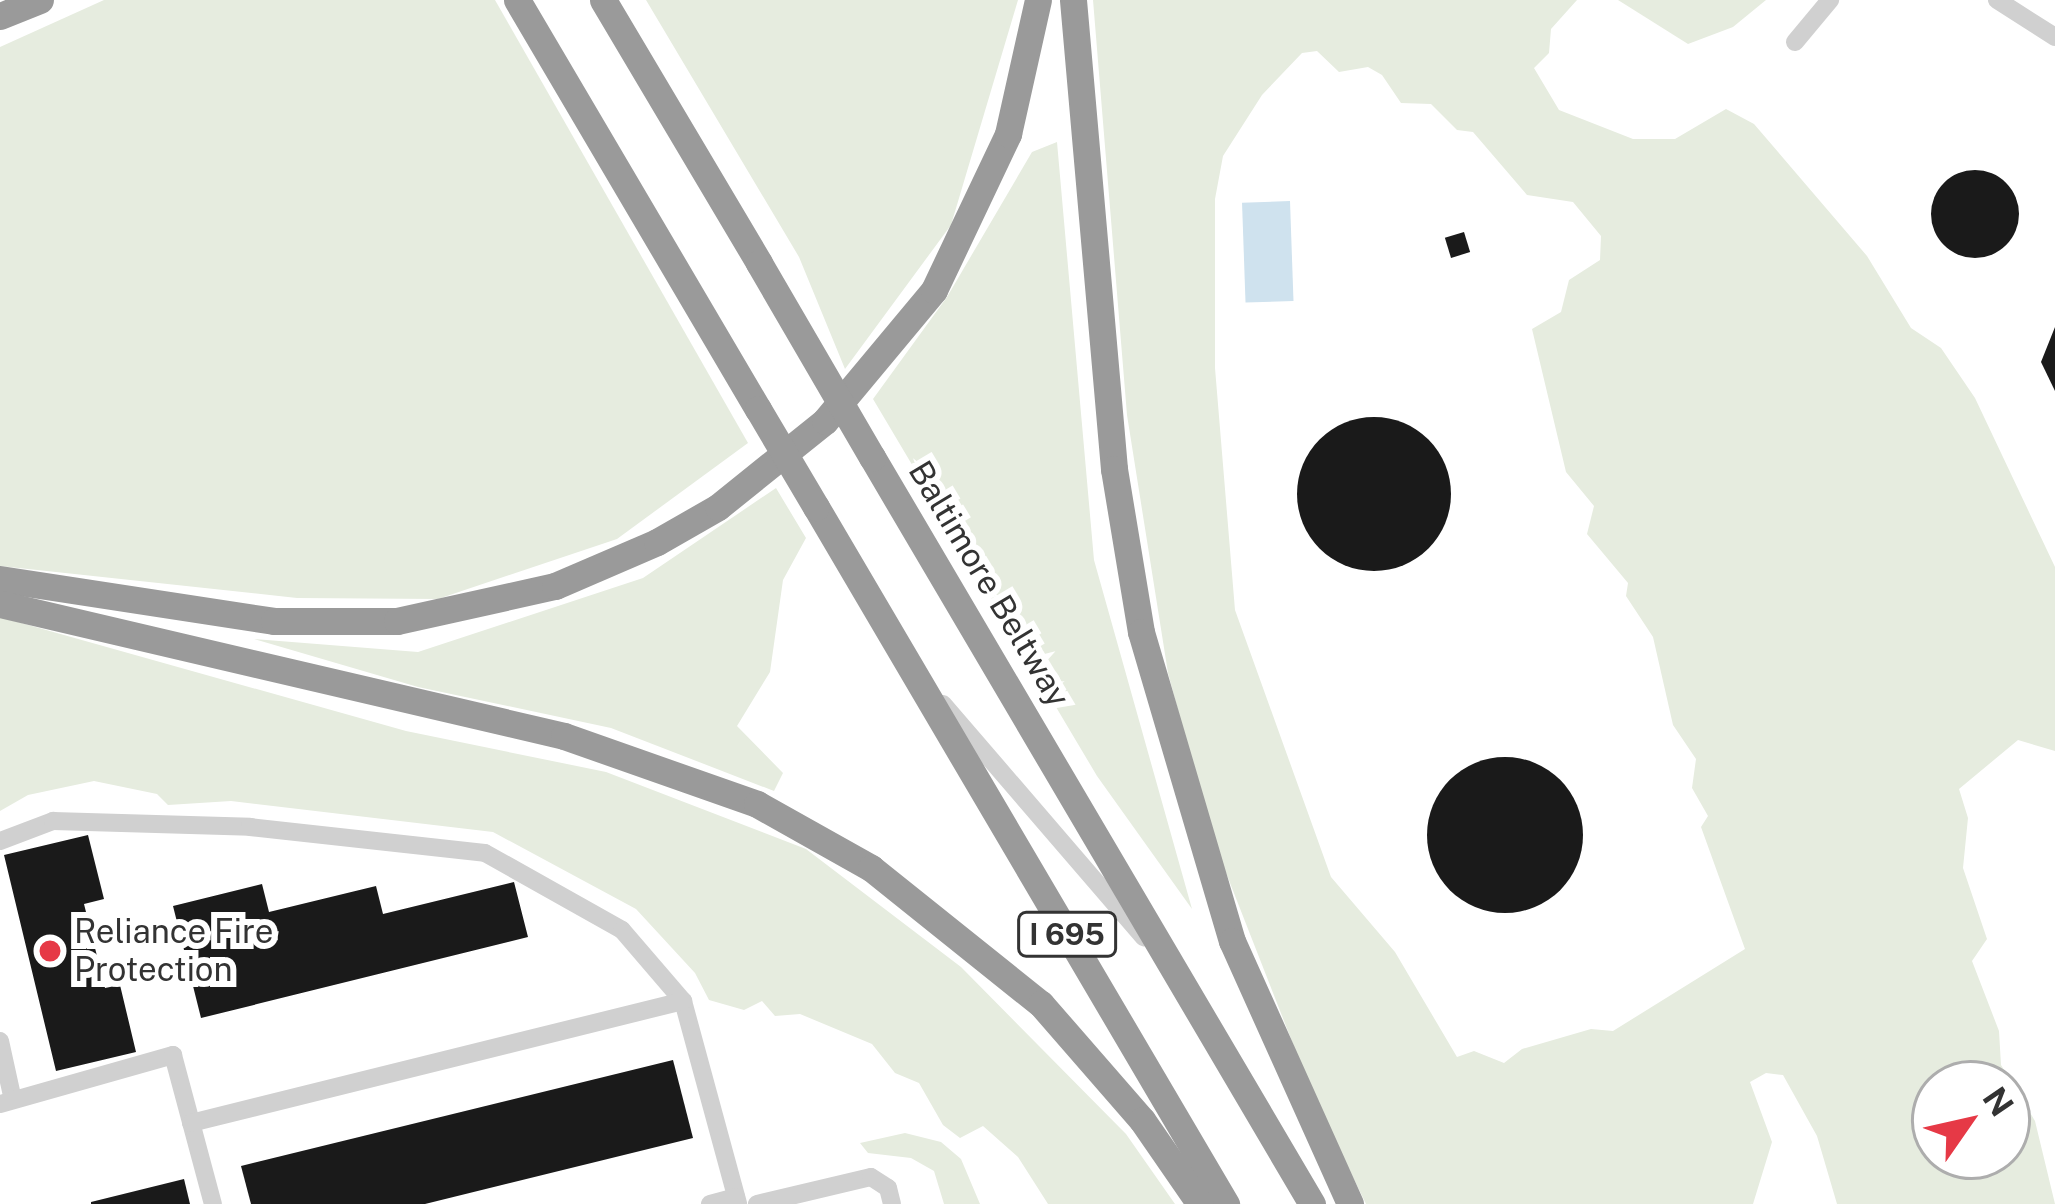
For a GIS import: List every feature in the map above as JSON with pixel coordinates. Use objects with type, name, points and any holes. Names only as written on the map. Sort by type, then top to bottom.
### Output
[{"type":"highway","points":[[0,16],[40,0]]},
{"type":"highway","name":"Baltimore Beltway","points":[[603,0],[1312,1204]]},
{"type":"highway","points":[[0,579],[274,621],[397,621],[555,586],[657,542],[718,507],[825,421],[934,290],[1008,134],[1038,0]]},
{"type":"highway","points":[[1073,0],[1114,469],[1141,632],[1232,941],[1276,1055],[1350,1204]]},
{"type":"highway","name":"I 695","points":[[521,8],[1226,1204]]},
{"type":"highway","points":[[0,604],[564,736],[757,804],[886,879],[1041,1004],[1142,1120],[1199,1204]]},
{"type":"lane","points":[[1795,42],[1830,0]]},
{"type":"lane","points":[[1997,0],[2055,37]]},
{"type":"lane","points":[[908,664],[1181,982]]},
{"type":"lane","points":[[0,841],[53,820],[262,828],[485,853],[622,930],[683,1001],[737,1201],[710,1204]]},
{"type":"lane","points":[[191,1123],[683,1001]]},
{"type":"lane","points":[[0,1041],[7,1102],[173,1055],[213,1204]]},
{"type":"lane","points":[[758,1204],[871,1177],[888,1188],[892,1204]]},
{"type":"shaded area","points":[[104,0],[495,0],[748,443],[617,539],[438,599],[297,598],[0,566],[0,47]]},
{"type":"shaded area","points":[[646,0],[1018,0],[951,225],[845,369],[799,257]]},
{"type":"shaded area","points":[[1093,0],[1577,0],[1551,29],[1549,53],[1534,68],[1559,110],[1633,139],[1675,139],[1726,109],[1754,124],[1867,256],[1911,328],[1941,348],[1975,398],[2055,567],[2055,751],[2018,740],[1959,789],[1968,818],[1963,868],[1987,939],[1972,961],[1999,1031],[2001,1060],[1911,1060],[1911,1180],[2031,1180],[2031,1114],[2055,1204],[1837,1204],[1817,1136],[1783,1075],[1766,1073],[1750,1082],[1772,1142],[1753,1204],[1366,1204],[1313,1095],[1212,837],[1168,673],[1127,415]],"holes":[[[1317,51],[1339,72],[1368,67],[1382,75],[1401,103],[1431,104],[1457,130],[1473,132],[1527,195],[1573,202],[1601,236],[1600,260],[1569,280],[1561,312],[1532,329],[1566,472],[1594,506],[1587,534],[1628,583],[1626,596],[1653,637],[1673,725],[1696,759],[1692,788],[1708,816],[1701,827],[1745,949],[1613,1031],[1591,1029],[1522,1049],[1504,1063],[1474,1051],[1457,1057],[1395,952],[1331,877],[1235,610],[1215,368],[1215,199],[1223,156],[1262,95],[1302,53]]]},
{"type":"shaded area","points":[[1618,0],[1766,0],[1733,27],[1688,44]]},
{"type":"shaded area","points":[[1057,142],[1094,560],[1192,909],[1097,776],[873,399],[947,297],[1032,152]]},
{"type":"shaded area","points":[[776,488],[806,538],[783,580],[770,672],[737,726],[783,773],[774,791],[611,728],[418,687],[254,639],[418,652],[643,578]]},
{"type":"shaded area","points":[[0,617],[406,731],[606,772],[806,849],[961,967],[1126,1134],[1175,1204],[1048,1204],[1018,1157],[983,1126],[960,1138],[943,1125],[919,1083],[895,1073],[872,1044],[800,1014],[775,1016],[762,1001],[744,1010],[709,1000],[695,973],[636,909],[493,832],[231,801],[168,805],[157,794],[94,781],[28,795],[0,811]]},
{"type":"shaded area","points":[[905,1133],[941,1142],[961,1159],[980,1204],[944,1204],[934,1171],[911,1158],[868,1153],[860,1143]]},
{"type":"water","points":[[1290,201],[1293,301],[1246,303],[1242,203]]},
{"type":"building","points":[[1975,170],[2006,183],[2019,214],[2006,245],[1975,258],[1944,245],[1931,214],[1944,183]]},
{"type":"building","points":[[1464,232],[1470,252],[1451,258],[1445,238]]},
{"type":"building","points":[[2055,327],[2055,391],[2041,362]]},
{"type":"building","points":[[1374,417],[1404,423],[1429,439],[1445,464],[1451,494],[1445,524],[1429,549],[1404,565],[1374,571],[1344,565],[1319,549],[1303,524],[1297,494],[1303,464],[1319,439],[1344,423]]},
{"type":"building","points":[[1505,757],[1535,763],[1560,780],[1577,805],[1583,835],[1577,865],[1560,890],[1535,907],[1505,913],[1475,907],[1450,890],[1433,865],[1427,835],[1433,805],[1450,780],[1475,763]]},
{"type":"building","points":[[88,835],[104,899],[84,904],[105,988],[120,985],[136,1052],[56,1071],[4,855]]},
{"type":"building","points":[[514,882],[528,937],[201,1018],[173,906],[262,884],[269,912],[376,886],[383,914]]},
{"type":"building","points":[[673,1060],[693,1138],[425,1204],[251,1204],[241,1166]]},
{"type":"building","points":[[184,1179],[190,1204],[91,1204],[91,1202]]},
{"type":"place","name":"Reliance Fire Protection","points":[[50,951]]}]
